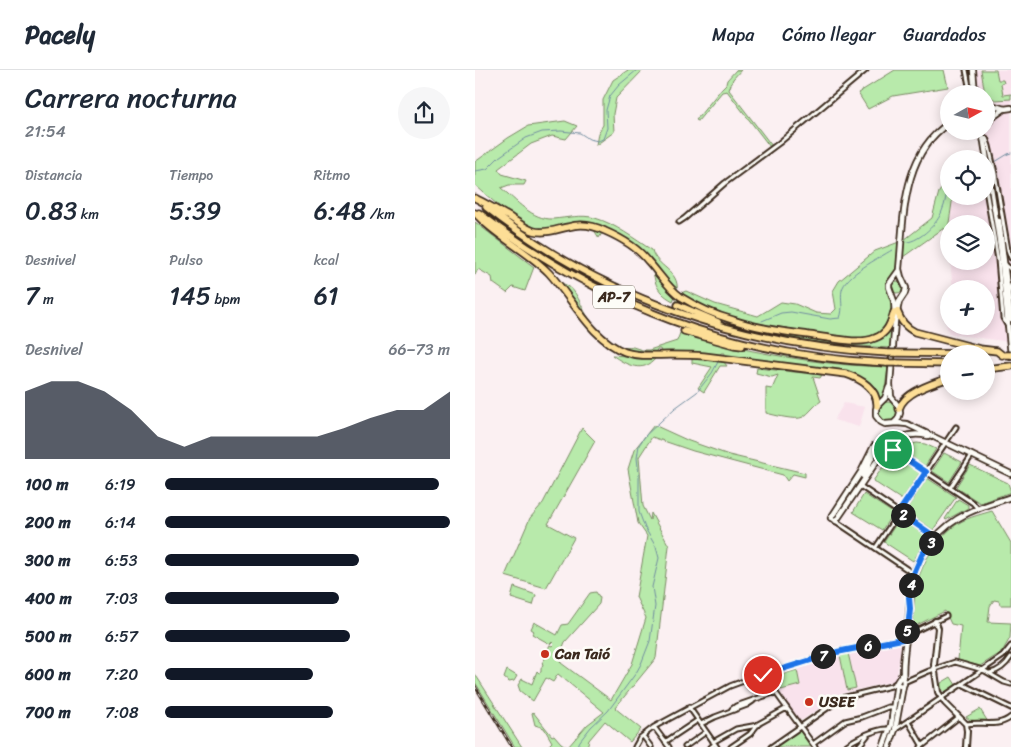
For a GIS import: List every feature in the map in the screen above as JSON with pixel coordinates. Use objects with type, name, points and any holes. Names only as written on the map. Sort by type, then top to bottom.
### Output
[{"type":"highway","points":[[475,198],[524,227],[535,231],[547,232],[570,226],[585,225],[607,232],[638,250],[678,294],[695,305],[748,325],[857,341],[871,340],[882,334],[890,325],[896,312]]},
{"type":"highway","name":"AP-7","points":[[475,198],[529,238],[569,262],[630,293],[694,318],[738,331],[813,346],[888,353],[940,354]]},
{"type":"highway","points":[[496,209],[519,226],[534,234]]},
{"type":"highway","points":[[475,212],[483,221],[547,272],[594,330],[606,342],[617,348],[641,355],[715,357],[851,376],[861,380],[871,389],[876,397],[877,406]]},
{"type":"highway","name":"AP-7","points":[[475,212],[569,274],[659,316],[688,326],[726,338],[769,348],[830,358],[887,363],[940,364]]},
{"type":"highway","points":[[678,305],[738,331]]},
{"type":"highway","points":[[896,312],[903,324],[915,332],[1007,355]]},
{"type":"highway","points":[[684,331],[734,345],[769,348]]},
{"type":"highway","points":[[995,365],[1009,366]]},
{"type":"highway","points":[[995,368],[1009,366]]},
{"type":"highway","points":[[900,412],[902,402],[908,397],[940,381]]},
{"type":"main road","points":[[973,70],[976,85]]},
{"type":"main road","points":[[995,106],[1011,108]]},
{"type":"main road","points":[[995,115],[1004,108]]},
{"type":"main road","points":[[896,312],[889,287],[899,269],[905,200],[913,169],[927,144],[940,129]]},
{"type":"main road","points":[[995,201],[999,217],[1011,319]]},
{"type":"main road","points":[[993,205],[1001,252],[1008,326],[1007,355]]},
{"type":"main road","points":[[899,269],[901,277],[905,282],[906,291],[899,302],[896,312],[890,384],[891,396],[903,420],[907,424],[1011,474]]},
{"type":"main road","points":[[891,282],[896,279],[905,282]]},
{"type":"main road","points":[[892,295],[897,297],[903,295]]},
{"type":"main road","points":[[890,384],[887,396],[877,406],[878,420],[885,424],[907,424]]},
{"type":"main road","points":[[883,401],[895,402]]},
{"type":"main road","points":[[894,423],[900,412]]},
{"type":"main road","points":[[835,519],[887,446],[897,439],[915,434],[924,435],[945,443]]},
{"type":"main road","points":[[835,519],[875,446]]},
{"type":"main road","points":[[883,747],[892,730],[898,684],[903,673],[910,590],[922,555],[935,537],[952,522],[978,509],[1011,497]]},
{"type":"main road","points":[[889,747],[898,684]]},
{"type":"street","points":[[679,222],[725,183],[786,137],[865,70]]},
{"type":"street","points":[[966,70],[969,85]]},
{"type":"street","points":[[987,140],[1011,258]]},
{"type":"street","points":[[989,205],[998,260],[1003,318],[1008,326]]},
{"type":"street","points":[[1005,264],[1011,270]]},
{"type":"street","points":[[1008,295],[1011,284]]},
{"type":"street","points":[[875,547],[956,427]]},
{"type":"street","points":[[887,446],[973,503],[978,509]]},
{"type":"street","points":[[950,488],[972,455]]},
{"type":"street","points":[[859,486],[935,537]]},
{"type":"street","points":[[835,519],[914,574]]},
{"type":"street","points":[[635,747],[643,736],[654,727],[730,686],[837,652],[907,637],[946,616]]},
{"type":"street","points":[[935,621],[937,628],[935,670],[939,692],[942,698],[966,724],[966,747]]},
{"type":"street","points":[[844,747],[869,734],[882,729],[892,730],[908,721],[1003,656],[1011,646]]},
{"type":"street","points":[[989,674],[1003,666],[1011,657]]},
{"type":"street","points":[[771,747],[842,698],[898,684],[951,663],[957,662],[983,670],[1011,684]]},
{"type":"street","points":[[763,675],[814,746],[845,721],[888,707],[894,707]]},
{"type":"street","points":[[962,684],[1011,708]]},
{"type":"street","points":[[701,724],[729,712],[737,706],[776,692]]},
{"type":"street","points":[[689,707],[715,744]]},
{"type":"street","points":[[711,747],[736,729],[758,724],[787,708]]},
{"type":"street","points":[[966,724],[1000,723],[1011,716]]},
{"type":"street","points":[[908,721],[922,746],[959,717]]},
{"type":"street","points":[[665,742],[698,720]]},
{"type":"street","points":[[731,747],[750,734],[758,724]]},
{"type":"street","points":[[654,727],[669,747]]},
{"type":"street","points":[[685,747],[706,732]]},
{"type":"street","points":[[859,746],[869,734]]},
{"type":"street","points":[[643,736],[651,747]]},
{"type":"street","points":[[859,746],[862,740],[860,738]]},
{"type":"shaded area","points":[[975,70],[1011,70],[1011,342],[957,335],[995,335],[995,280],[952,280],[951,270],[995,270],[995,215],[950,215],[952,205],[995,205],[995,150],[983,150],[981,140],[995,140],[995,85],[978,85]]},
{"type":"shaded area","points":[[844,403],[865,407],[859,427],[834,420]]},
{"type":"shaded area","points":[[901,643],[897,676],[894,681],[840,694],[802,720],[799,720],[769,677],[770,674],[835,654]]},
{"type":"green space","points":[[628,70],[643,70],[616,98],[613,114],[614,132],[596,145],[598,133],[603,125],[603,100],[613,80]]},
{"type":"green space","points":[[736,70],[741,70],[733,79],[729,90],[772,146],[770,147],[727,91],[722,92],[698,121],[696,120]]},
{"type":"green space","points":[[895,70],[944,70],[948,85],[940,85],[940,88],[893,96],[868,109],[858,93]]},
{"type":"green space","points":[[981,70],[996,70],[998,80],[1003,80],[1004,83],[1001,84],[1003,95],[1011,94],[1011,99],[995,100],[995,85],[984,85]]},
{"type":"green space","points":[[565,121],[577,126],[566,139],[552,136],[531,144],[498,169],[502,174],[526,181],[524,185],[509,185],[501,188],[531,213],[538,216],[553,219],[580,216],[590,217],[618,228],[652,250],[658,261],[675,278],[677,291],[640,249],[609,230],[598,225],[582,222],[545,229],[534,228],[516,219],[475,185],[475,162],[508,138],[528,126]]},
{"type":"green space","points":[[940,191],[940,205],[952,205],[950,215],[940,215],[940,231],[903,257],[904,240],[932,218]]},
{"type":"green space","points":[[475,222],[534,267],[525,291],[513,287],[507,293],[493,283],[492,277],[478,269],[475,275]]},
{"type":"green space","points":[[592,227],[617,238],[641,255],[676,294],[673,301],[664,295],[656,285],[650,266],[640,255],[602,233],[599,238],[594,230],[591,229]]},
{"type":"green space","points":[[899,242],[896,271],[886,286],[892,302],[889,320],[882,331],[871,337],[839,337],[734,318],[699,304],[681,293],[686,291],[715,304],[758,316],[781,302],[795,304],[816,313],[831,314],[836,309],[833,291],[839,281],[875,251]]},
{"type":"green space","points":[[895,281],[899,281],[903,287],[899,293],[895,293],[891,289],[891,285]]},
{"type":"green space","points":[[561,283],[576,294],[585,312],[599,331],[619,346],[649,350],[677,341],[682,332],[772,355],[830,363],[888,367],[884,395],[879,400],[859,377],[724,356],[725,353],[721,353],[719,356],[661,353],[660,349],[657,349],[657,353],[633,353],[610,342],[600,334]]},
{"type":"green space","points":[[679,296],[732,322],[865,343],[892,324],[890,348],[816,342],[745,328],[676,302]]},
{"type":"green space","points":[[612,355],[656,358],[646,366],[640,367],[629,365]]},
{"type":"green space","points":[[692,357],[724,362],[727,366],[720,366],[704,392],[698,388],[712,367],[692,363]]},
{"type":"green space","points":[[757,368],[822,375],[820,378],[813,377],[821,401],[800,418],[766,413],[766,388],[772,389],[778,375],[772,377],[756,373]]},
{"type":"green space","points":[[888,402],[895,405],[898,412],[895,419],[888,422],[881,419],[878,412],[881,405]]},
{"type":"green space","points":[[654,425],[689,441],[729,455],[805,473],[805,477],[793,474],[787,481],[783,475],[693,451],[652,437],[639,457],[643,506],[650,520],[651,513],[669,546],[656,658],[615,708],[641,729],[630,742],[605,721],[589,740],[587,747],[568,747],[587,725],[604,712],[558,674],[553,682],[546,678],[533,701],[520,691],[518,685],[522,679],[532,684],[537,671],[541,672],[542,663],[548,654],[546,652],[550,645],[554,644],[552,642],[550,644],[532,634],[534,631],[531,629],[534,622],[557,635],[562,625],[568,624],[590,593],[596,592],[600,598],[599,604],[565,642],[559,657],[561,663],[611,700],[632,664],[646,618],[636,597],[647,536],[638,523],[628,469],[634,450]]},
{"type":"green space","points":[[582,428],[595,441],[548,524],[574,538],[546,588],[505,576],[530,518],[543,503]]},
{"type":"green space","points":[[917,443],[936,449],[925,466],[898,448]]},
{"type":"green space","points":[[944,453],[962,462],[949,482],[932,471]]},
{"type":"green space","points":[[892,454],[920,473],[902,500],[873,481]]},
{"type":"green space","points":[[970,465],[1008,483],[1011,492],[980,503],[956,487]]},
{"type":"green space","points":[[927,478],[956,497],[933,530],[905,511]]},
{"type":"green space","points":[[864,494],[893,513],[882,530],[853,512]]},
{"type":"green space","points":[[958,499],[968,505],[968,508],[946,520],[945,519]]},
{"type":"green space","points":[[992,511],[1011,543],[1011,605],[1000,605],[999,601],[994,600],[990,606],[988,622],[1011,623],[1010,638],[1002,652],[980,666],[958,660],[961,626],[951,624],[945,611],[913,627],[915,592],[928,556],[946,533],[962,521]]},
{"type":"green space","points":[[900,518],[929,537],[913,561],[884,542]]},
{"type":"green space","points":[[514,587],[536,595],[533,605],[511,598]]},
{"type":"green space","points":[[848,653],[856,688],[847,690],[840,655]]},
{"type":"green space","points":[[507,670],[517,676],[514,681],[509,682],[504,678]]},
{"type":"green space","points":[[797,670],[800,685],[781,690],[777,676]]},
{"type":"green space","points":[[475,674],[522,747],[515,747],[475,682]]},
{"type":"green space","points":[[951,677],[956,685],[946,692],[943,691],[941,683]]},
{"type":"green space","points":[[980,709],[988,722],[970,720],[966,717]]},
{"type":"green space","points":[[533,712],[552,736],[554,735],[567,747],[547,747],[552,742],[544,728],[535,725]]},
{"type":"green space","points":[[796,731],[801,732],[811,747],[773,747]]},
{"type":"waterway","points":[[475,171],[487,169],[499,157],[526,138],[542,132],[580,133],[589,139],[598,141],[603,139],[607,128],[606,110],[610,96],[619,85],[637,70]]},
{"type":"waterway","points":[[995,162],[1011,153]]},
{"type":"waterway","points":[[907,242],[928,231],[937,221],[944,205]]},
{"type":"waterway","points":[[762,321],[781,313],[791,312],[830,319],[840,318],[844,284],[863,267],[892,250]]},
{"type":"waterway","points":[[577,747],[591,727],[608,711],[636,673],[650,641],[655,606],[652,587],[659,558],[656,547],[645,528],[639,512],[637,458],[639,445],[646,435],[675,408],[697,392],[712,373],[719,360]]},
{"type":"railway","points":[[475,686],[512,747]]},
{"type":"place","name":"Can Taió","points":[[545,654]]},
{"type":"place","name":"USEE","points":[[809,702]]},
{"type":"route","points":[[763,675],[837,652],[907,638],[910,609],[909,597],[913,576],[922,555],[935,537],[899,512],[926,472],[893,450]]}]
